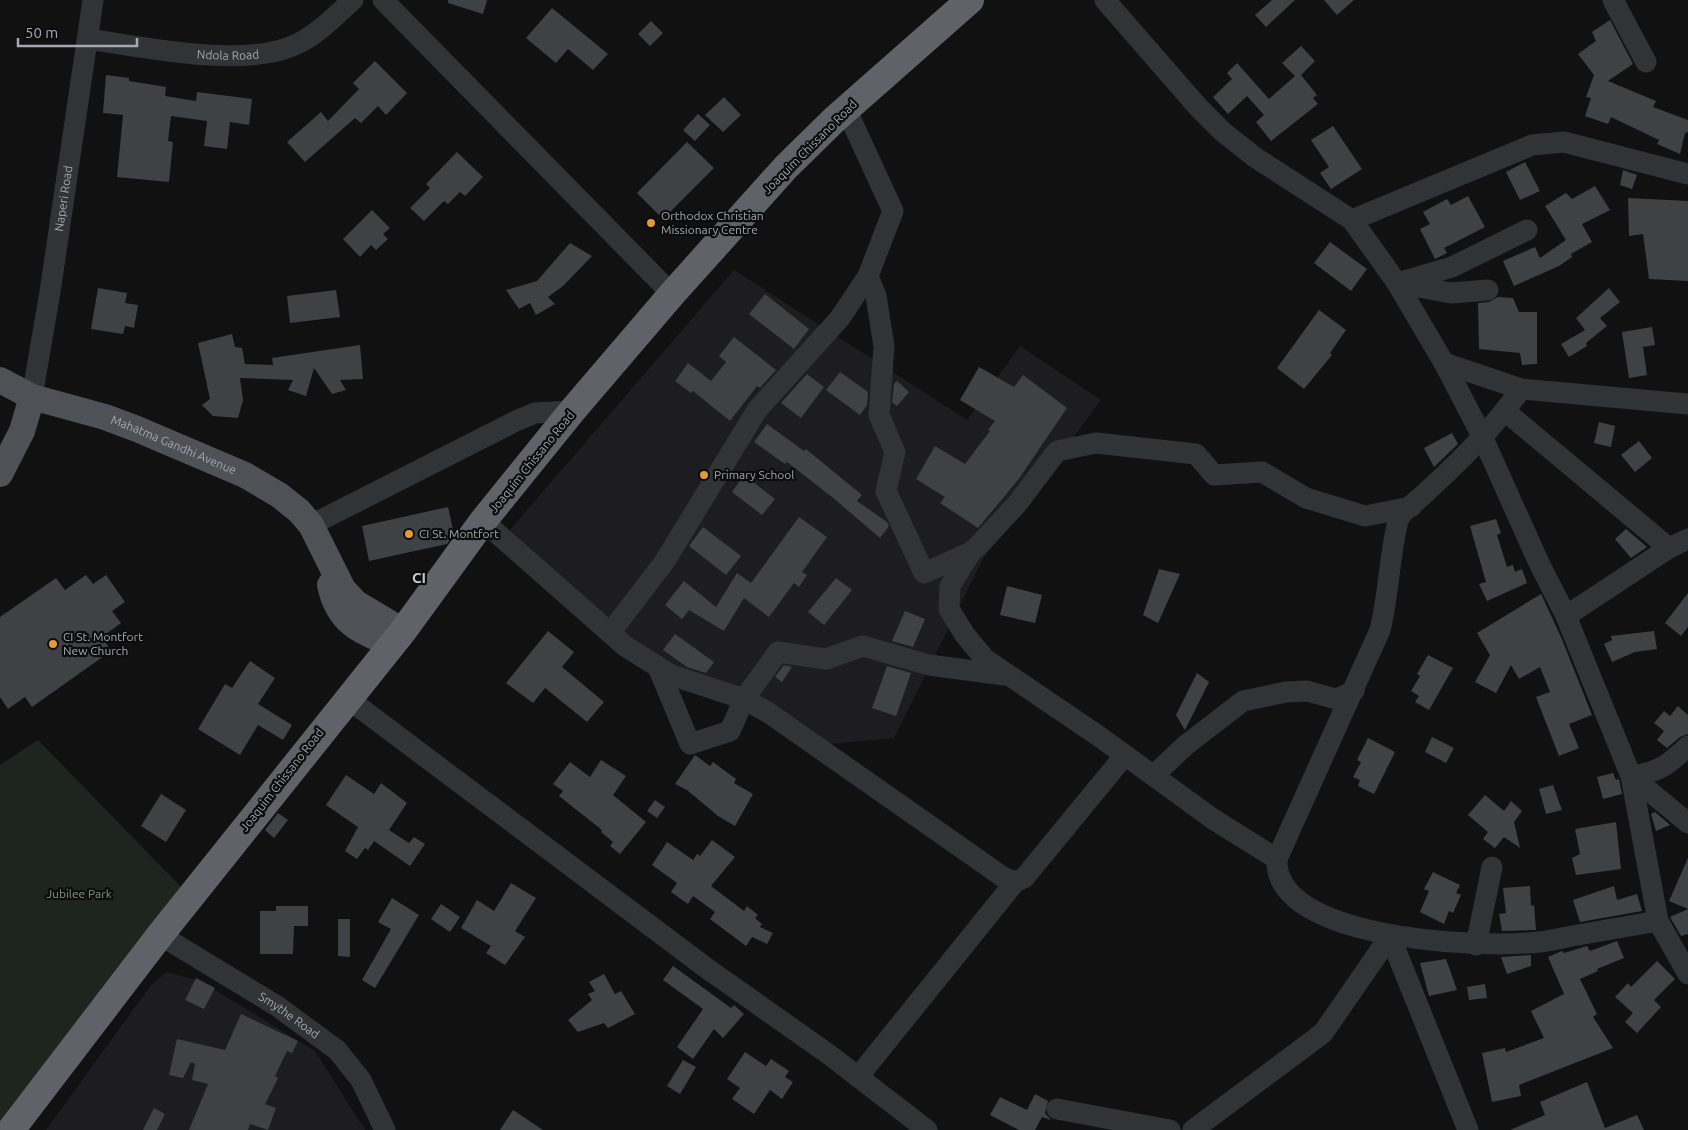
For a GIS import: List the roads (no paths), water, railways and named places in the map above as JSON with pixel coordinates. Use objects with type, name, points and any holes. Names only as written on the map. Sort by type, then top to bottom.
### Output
[{"type":"highway","name":"Joaquim Chissano Road","points":[[11,1130],[160,935],[397,637],[483,521],[572,411],[672,294],[786,167],[846,109],[970,0]]},
{"type":"main road","name":"Mahatma Gandhi Avenue","points":[[0,380],[32,397],[105,417],[245,475],[279,495],[299,511],[317,536]]},
{"type":"main road","points":[[0,474],[22,431],[32,397]]},
{"type":"main road","points":[[317,536],[334,600],[347,622],[364,634],[397,637]]},
{"type":"street","name":"Naperi Road","points":[[32,397],[50,292],[93,0]]},
{"type":"street","name":"Ndola Road","points":[[88,39],[171,51],[255,54],[298,44],[316,32],[353,0]]},
{"type":"street","points":[[383,0],[672,294]]},
{"type":"street","points":[[1105,0],[1198,107],[1223,132],[1256,158],[1352,220],[1397,283],[1444,363],[1482,436],[1539,563],[1566,616],[1631,776],[1658,922],[1688,974]]},
{"type":"street","points":[[1613,0],[1646,62]]},
{"type":"street","points":[[610,633],[665,561],[757,410],[840,318],[868,276],[893,211],[846,109]]},
{"type":"street","points":[[1352,220],[1524,148],[1547,142],[1564,142],[1688,174]]},
{"type":"street","points":[[1397,283],[1452,267],[1527,230]]},
{"type":"street","points":[[868,276],[876,296],[884,346],[879,415],[895,452],[886,491],[924,573],[971,552]]},
{"type":"street","points":[[1397,283],[1451,293],[1488,290]]},
{"type":"street","points":[[1444,363],[1521,389],[1688,404]]},
{"type":"street","points":[[1521,389],[1506,411],[1447,473],[1410,506],[1398,520],[1392,545],[1387,601],[1380,630],[1277,859],[1276,870],[1285,889],[1316,913],[1390,936],[1476,945],[1529,943],[1658,922]]},
{"type":"street","points":[[317,536],[518,420],[535,413],[572,411]]},
{"type":"street","points":[[1506,411],[1669,548]]},
{"type":"street","points":[[1277,859],[1213,819],[1125,754],[985,659],[965,636],[949,609],[950,586],[971,552],[1017,504],[1057,451],[1096,443],[1196,454],[1214,475],[1262,472],[1306,498],[1365,516],[1410,506]]},
{"type":"street","points":[[483,521],[626,646],[671,675],[744,699],[769,713],[1003,878],[1015,882]]},
{"type":"street","points":[[1566,616],[1669,548],[1688,539]]},
{"type":"street","points":[[658,667],[690,744],[730,731],[744,699],[778,652],[826,659],[863,646],[929,665],[1007,675]]},
{"type":"street","points":[[1154,775],[1186,745],[1243,701],[1306,691],[1336,699],[1354,691]]},
{"type":"street","points":[[347,698],[705,967],[858,1077],[927,1130]]},
{"type":"street","points":[[1631,776],[1653,773],[1666,767],[1688,746]]},
{"type":"street","points":[[858,1077],[1015,882],[1024,878],[1125,754]]},
{"type":"street","points":[[1631,776],[1688,822]]},
{"type":"street","points":[[1476,945],[1492,867]]},
{"type":"street","name":"Smythe Road","points":[[160,935],[277,1006],[337,1050],[361,1080],[384,1130]]},
{"type":"street","points":[[1193,1130],[1323,1033],[1390,936]]},
{"type":"street","points":[[1390,936],[1444,1064],[1468,1130]]},
{"type":"street","points":[[1056,1108],[1170,1130]]},
{"type":"place","name":"Orthodox Christian Missionary Centre","points":[[651,223]]},
{"type":"place","name":"Primary School","points":[[704,475]]},
{"type":"place","name":"CI St. Montfort","points":[[409,534]]},
{"type":"place","name":"CI St. Montfort New Church","points":[[53,644]]},
{"type":"district","name":"CI","points":[[419,578]]},
{"type":"park label","name":"Jubilee Park","points":[[79,894]]}]
